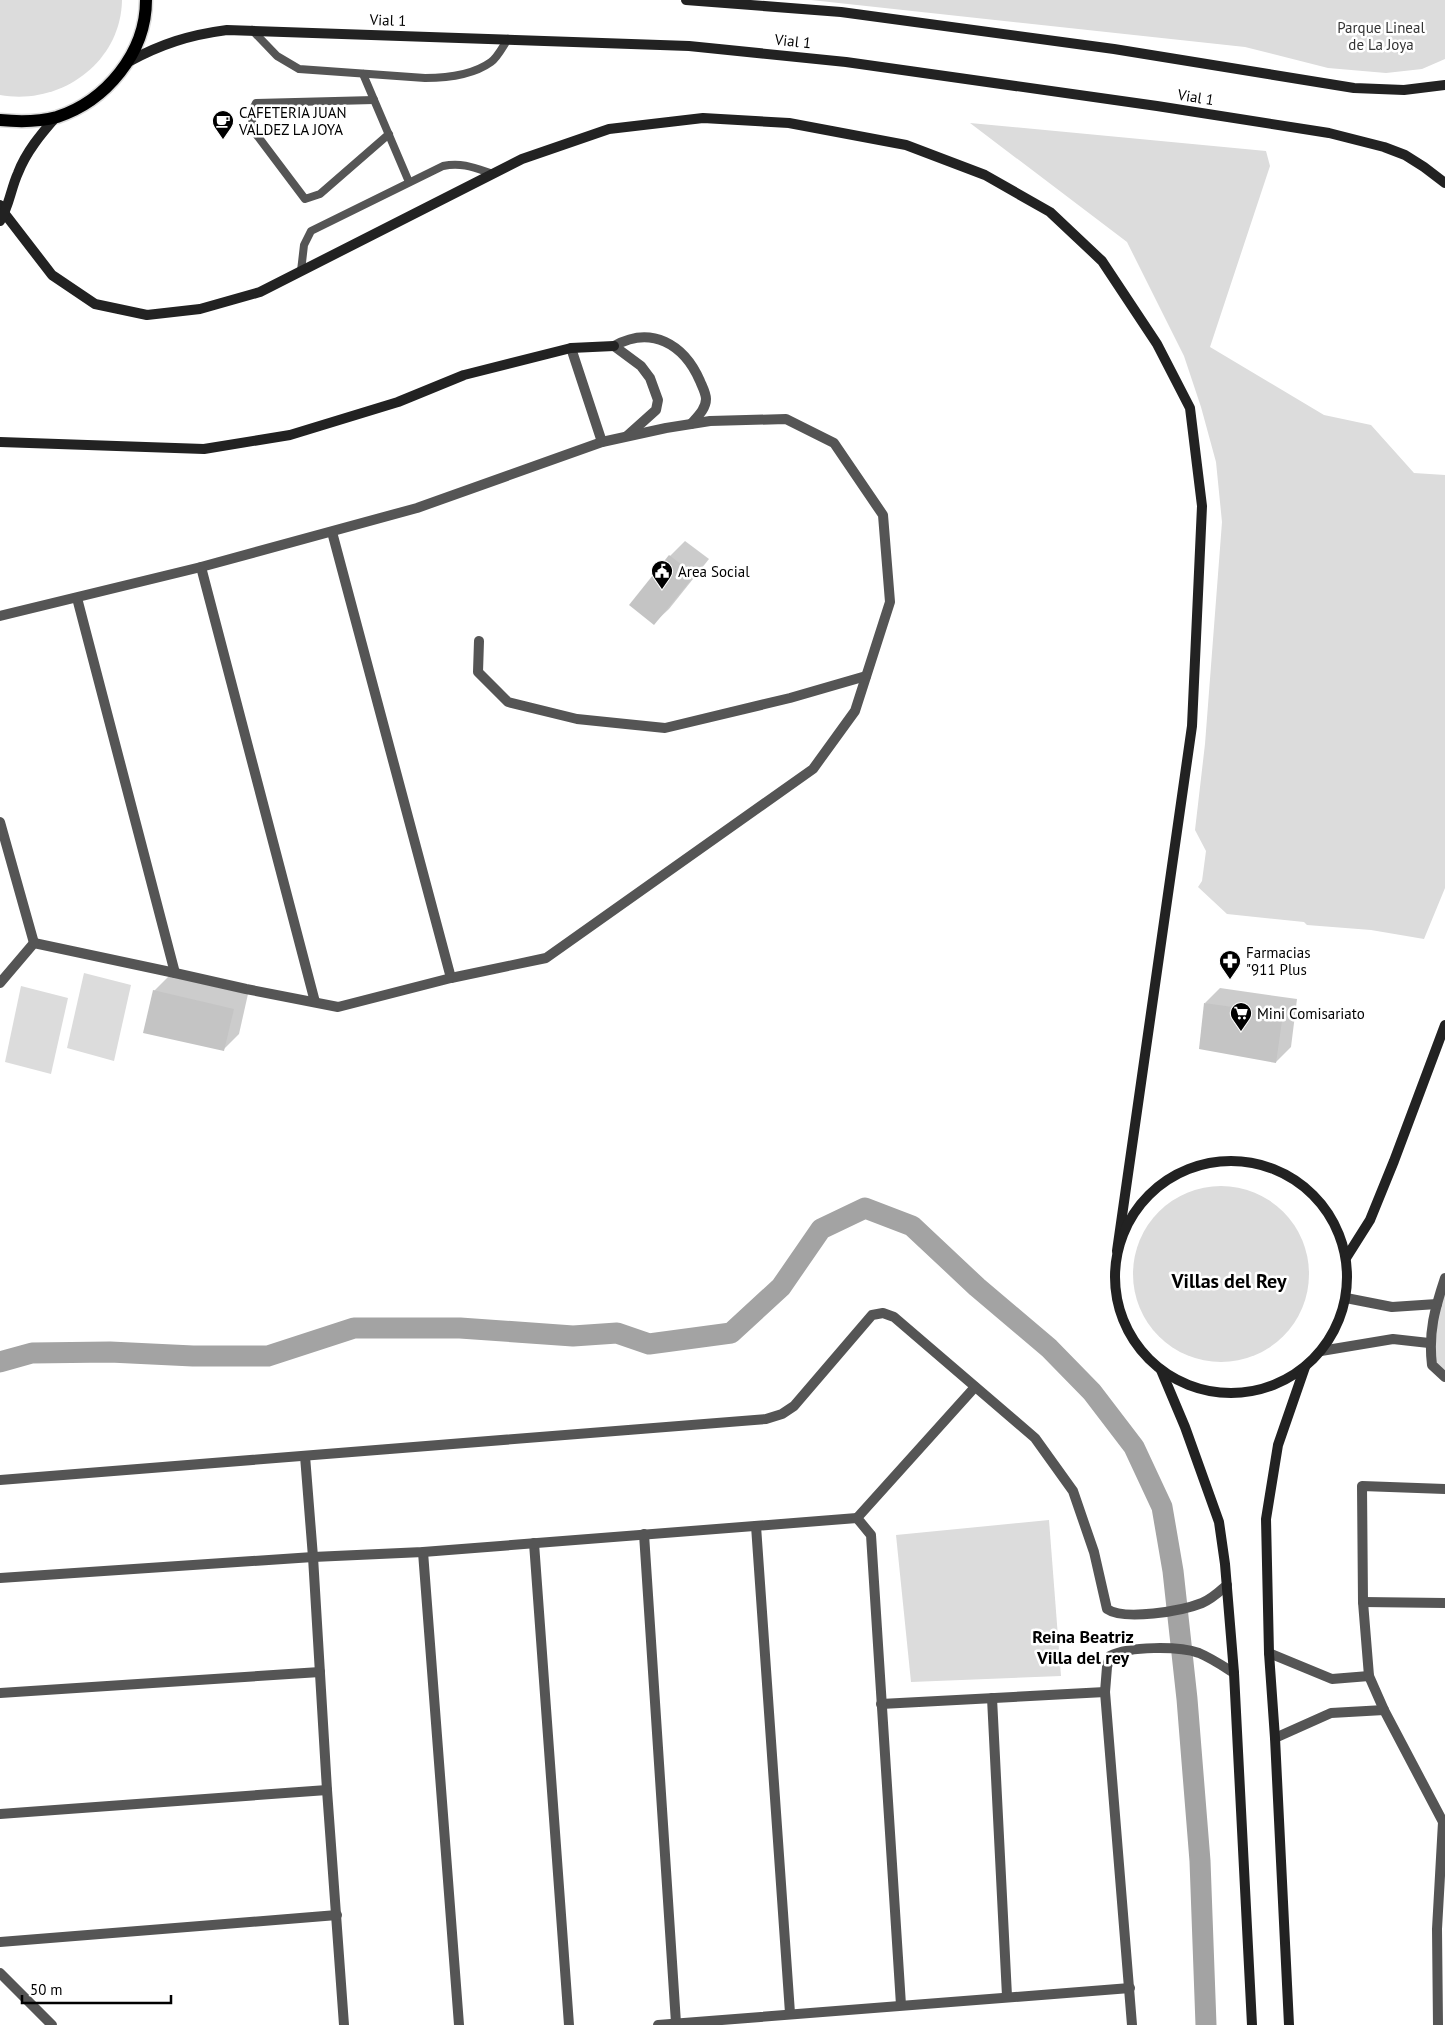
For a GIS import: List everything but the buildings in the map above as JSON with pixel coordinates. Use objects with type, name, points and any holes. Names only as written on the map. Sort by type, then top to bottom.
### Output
[{"type":"main road","points":[[0,120],[17,122],[36,121],[56,117],[97,96],[128,62],[140,34],[146,0]]},
{"type":"street","points":[[686,0],[851,14],[1114,49],[1354,88],[1404,90],[1445,85]]},
{"type":"street","name":"Vial 1","points":[[128,62],[166,43],[185,37],[226,30],[689,46],[846,62],[1157,106],[1329,133],[1359,140],[1405,155],[1424,166],[1445,184]]},
{"type":"street","points":[[56,117],[28,152],[2,213],[52,276],[95,304],[147,315],[200,309],[260,292],[522,159],[609,129],[702,118],[789,123],[906,145],[985,175],[1050,212],[1102,261],[1157,344],[1190,408],[1202,506],[1192,726],[1117,1251],[1114,1284],[1121,1317],[1137,1347],[1161,1370],[1195,1388],[1234,1394],[1271,1386],[1305,1367],[1321,1352],[1337,1326],[1346,1298],[1348,1278],[1346,1258],[1333,1220],[1308,1190],[1274,1169],[1234,1161],[1195,1166],[1160,1185],[1132,1214],[1117,1251]]},
{"type":"street","points":[[0,442],[204,449],[290,435],[398,402],[464,375],[571,348],[614,346],[624,340],[658,338],[679,349],[695,369],[707,398],[704,409],[690,424]]},
{"type":"street","points":[[614,346],[641,366],[650,378],[658,400],[656,410],[626,437]]},
{"type":"street","points":[[571,348],[602,442]]},
{"type":"street","points":[[0,616],[200,567],[417,508],[602,442],[710,421],[786,419],[834,443],[883,515],[890,602],[855,711],[813,769],[546,958],[451,978],[338,1007],[34,943]]},
{"type":"street","points":[[332,532],[451,978]]},
{"type":"street","points":[[200,567],[315,1002]]},
{"type":"street","points":[[77,598],[175,973]]},
{"type":"street","points":[[479,641],[478,672],[508,702],[577,719],[665,728],[790,698],[866,676]]},
{"type":"street","points":[[0,822],[34,943]]},
{"type":"street","points":[[0,983],[34,943]]},
{"type":"street","points":[[1346,1258],[1370,1220],[1445,1025]]},
{"type":"street","points":[[1445,1278],[1437,1304],[1429,1343],[1432,1365],[1445,1377]]},
{"type":"street","points":[[1346,1298],[1392,1307],[1437,1304]]},
{"type":"street","points":[[0,1480],[766,1419],[782,1414],[794,1406],[872,1315],[883,1313],[894,1317],[1035,1438],[1074,1491],[1094,1552],[1107,1609],[1114,1614],[1146,1614],[1181,1610],[1203,1603],[1215,1596],[1227,1585]]},
{"type":"street","points":[[1321,1352],[1393,1339],[1429,1343]]},
{"type":"street","points":[[1289,2025],[1269,1653],[1266,1519],[1278,1445],[1305,1367]]},
{"type":"street","points":[[1161,1370],[1185,1427],[1219,1522],[1227,1585],[1234,1672],[1252,2025]]},
{"type":"street","points":[[0,1578],[313,1557],[423,1552],[857,1518],[975,1387]]},
{"type":"street","points":[[304,1456],[313,1557],[344,2025]]},
{"type":"street","points":[[1438,2025],[1444,1822],[1384,1710],[1369,1676],[1363,1602],[1362,1486],[1445,1489]]},
{"type":"street","points":[[857,1518],[871,1535],[901,2005]]},
{"type":"street","points":[[756,1526],[790,2014]]},
{"type":"street","points":[[644,1534],[676,2023]]},
{"type":"street","points":[[534,1543],[569,2025]]},
{"type":"street","points":[[423,1552],[459,2025]]},
{"type":"street","points":[[1363,1602],[1445,1603]]},
{"type":"street","points":[[1132,2025],[1106,1692],[1107,1667],[1110,1656],[1118,1652],[1141,1648],[1184,1650],[1200,1654],[1234,1672]]},
{"type":"street","points":[[1269,1653],[1332,1679],[1369,1676]]},
{"type":"street","points":[[0,1693],[320,1672]]},
{"type":"street","points":[[881,1704],[1106,1692]]},
{"type":"street","points":[[992,1698],[1007,1996]]},
{"type":"street","points":[[1275,1738],[1331,1713],[1384,1710]]},
{"type":"street","points":[[0,1814],[327,1790]]},
{"type":"street","points":[[0,1942],[337,1914]]},
{"type":"street","points":[[0,1973],[52,2025]]},
{"type":"street","points":[[658,2025],[1007,1996],[1130,1988]]},
{"type":"lane","points":[[252,30],[276,56],[299,69],[425,78],[444,78],[492,62],[508,39]]},
{"type":"lane","points":[[363,74],[409,182]]},
{"type":"lane","points":[[374,100],[256,103],[252,110],[252,126],[305,199],[320,194],[389,134]]},
{"type":"lane","points":[[301,271],[304,245],[311,231],[442,166],[468,165],[493,174]]},
{"type":"green space","points":[[0,0],[122,0],[119,23],[111,43],[99,61],[83,75],[65,86],[44,94],[22,97],[0,95]]},
{"type":"green space","name":"Parque Lineal de La Joya","points":[[811,0],[1445,0],[1445,59],[1422,69],[1386,73],[1328,68],[1245,47]]},
{"type":"green space","points":[[970,123],[1266,151],[1270,166],[1210,347],[1324,415],[1371,425],[1414,473],[1445,475],[1445,888],[1424,939],[1371,930],[1307,925],[1304,922],[1227,914],[1198,887],[1202,881],[1206,851],[1195,830],[1205,744],[1222,522],[1216,462],[1201,407],[1184,356],[1127,242]]},
{"type":"green space","points":[[84,973],[131,985],[114,1061],[67,1048]]},
{"type":"green space","points":[[21,986],[68,998],[51,1074],[5,1062]]},
{"type":"green space","points":[[1221,1186],[1247,1190],[1262,1196],[1277,1206],[1289,1218],[1299,1233],[1305,1248],[1309,1274],[1305,1300],[1299,1315],[1289,1330],[1277,1342],[1262,1352],[1247,1358],[1221,1362],[1195,1358],[1180,1352],[1165,1342],[1153,1330],[1143,1315],[1137,1300],[1133,1274],[1137,1248],[1143,1233],[1153,1218],[1165,1206],[1180,1196],[1195,1190]]},
{"type":"green space","points":[[1445,1278],[1445,1377],[1432,1365],[1437,1304]]},
{"type":"green space","points":[[1049,1520],[1061,1676],[911,1682],[896,1535]]},
{"type":"waterway","points":[[0,1362],[32,1353],[110,1352],[193,1356],[268,1356],[354,1328],[460,1328],[573,1336],[617,1333],[649,1344],[731,1333],[781,1287],[821,1229],[865,1208],[912,1226],[977,1287],[1049,1348],[1092,1392],[1134,1447],[1162,1507],[1173,1571],[1187,1699],[1200,1861],[1206,2025]]},
{"type":"place","name":"CAFETERIA JUAN VALDEZ LA JOYA","points":[[223,140]]},
{"type":"place","name":"Area Social","points":[[662,590]]},
{"type":"place","name":"Farmacias \"911 Plus","points":[[1230,980]]},
{"type":"place","name":"Mini Comisariato","points":[[1241,1032]]},
{"type":"district","name":"Villas del Rey","points":[[1229,1281]]},
{"type":"district","name":"Reina Beatriz Villa del rey","points":[[1083,1646]]}]
